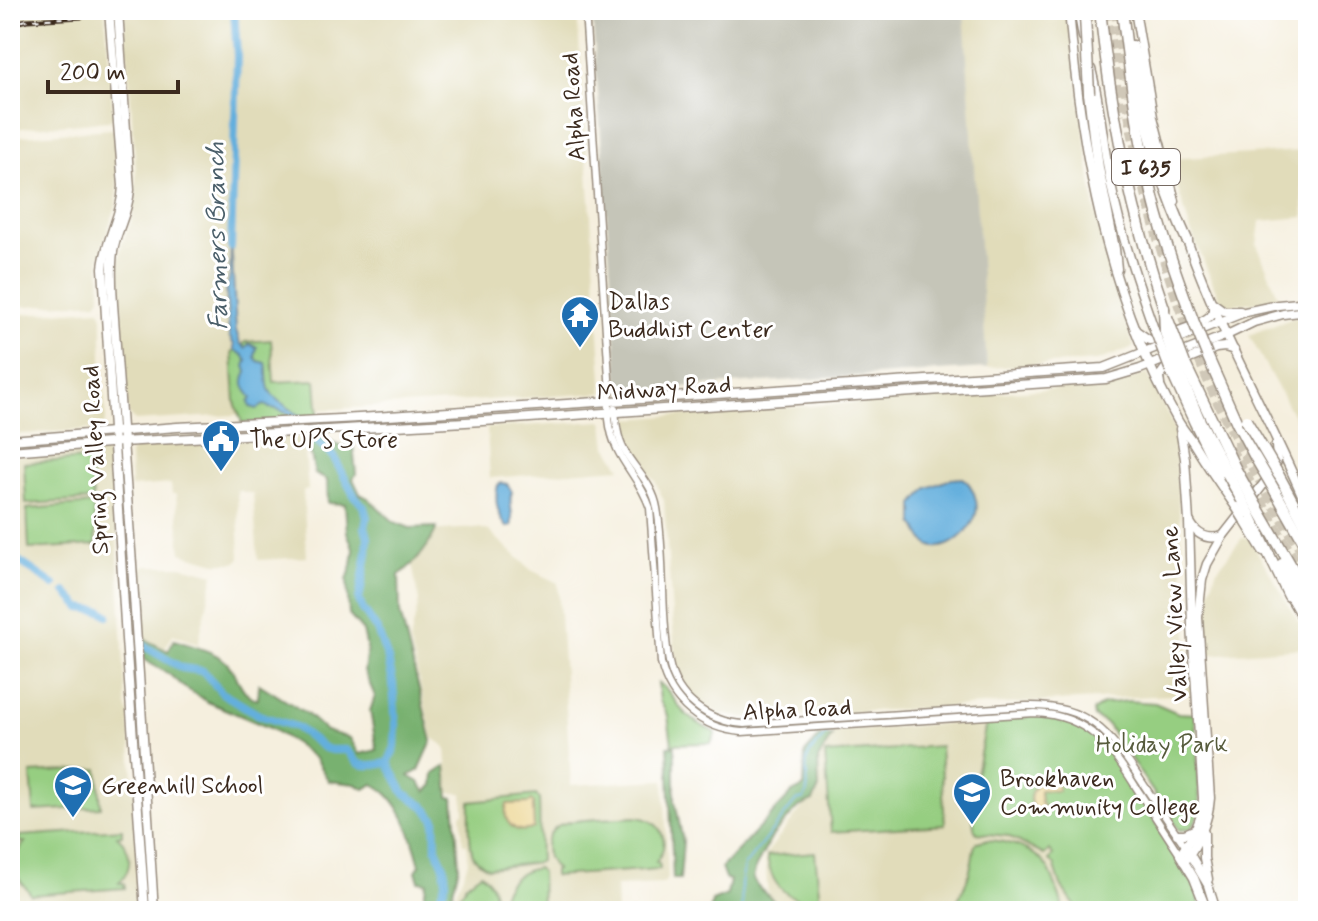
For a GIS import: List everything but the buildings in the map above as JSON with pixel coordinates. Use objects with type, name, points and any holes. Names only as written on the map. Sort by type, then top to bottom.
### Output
[{"type":"highway","name":"I 635","points":[[1100,10],[1109,91],[1129,191],[1164,308],[1177,368],[1231,471],[1246,512],[1277,542],[1308,595]]},
{"type":"highway","name":"I 635","points":[[1122,10],[1134,102],[1150,182],[1185,298],[1207,355],[1255,457],[1308,549]]},
{"type":"highway","points":[[1082,12],[1098,168],[1116,269]]},
{"type":"highway","points":[[1125,32],[1133,48],[1161,175],[1187,240]]},
{"type":"highway","points":[[1215,373],[1278,474],[1308,530]]},
{"type":"highway","points":[[1246,512],[1270,553],[1289,596]]},
{"type":"highway","points":[[1277,542],[1282,563],[1308,614]]},
{"type":"main road","name":"Spring Valley Road","points":[[109,10],[116,49],[130,190],[128,210],[114,248],[112,275],[121,415],[117,432]]},
{"type":"main road","name":"Spring Valley Road","points":[[118,10],[116,49],[123,186],[121,208],[107,242],[103,268],[132,564],[154,911]]},
{"type":"main road","points":[[1069,10],[1085,145],[1108,252],[1135,330],[1179,424],[1246,512]]},
{"type":"main road","points":[[1135,10],[1153,117],[1187,240],[1227,335],[1308,509]]},
{"type":"main road","points":[[1082,12],[1112,189],[1134,271],[1155,332],[1177,368],[1194,423],[1246,512]]},
{"type":"main road","name":"Midway Road","points":[[10,451],[500,420],[611,404],[1104,368],[1249,311],[1308,302]]},
{"type":"main road","points":[[1135,330],[1149,340],[1159,338],[1205,320],[1212,313],[1213,303]]},
{"type":"main road","points":[[1213,303],[1228,312],[1249,311]]},
{"type":"main road","points":[[1254,322],[1273,305]]},
{"type":"main road","name":"Midway Road","points":[[10,440],[499,409],[1106,379],[1227,335],[1254,322],[1308,311]]},
{"type":"main road","points":[[1234,350],[1242,327]]},
{"type":"main road","points":[[1160,387],[1159,377],[1165,369],[1216,348],[1234,350]]},
{"type":"main road","points":[[1074,370],[1075,381]]},
{"type":"main road","points":[[997,376],[997,386]]},
{"type":"main road","points":[[499,409],[500,420]]},
{"type":"main road","points":[[121,415],[140,430]]},
{"type":"main road","name":"Valley View Lane","points":[[1179,424],[1184,447],[1189,521],[1197,552],[1195,613],[1203,798],[1201,827],[1185,854]]},
{"type":"main road","points":[[234,425],[234,436]]},
{"type":"main road","name":"Valley View Lane","points":[[1195,613],[1207,564],[1223,536],[1246,512],[1276,466],[1275,436]]},
{"type":"main road","name":"Spring Valley Road","points":[[118,442],[145,911]]},
{"type":"main road","points":[[1189,521],[1199,534],[1215,538],[1223,536]]},
{"type":"main road","points":[[1197,552],[1205,556],[1207,564]]},
{"type":"main road","points":[[1289,596],[1308,628]]},
{"type":"main road","points":[[1177,834],[1201,827],[1210,892],[1216,911]]},
{"type":"main road","points":[[1185,854],[1210,892]]},
{"type":"main road","points":[[1185,854],[1207,911]]},
{"type":"street","name":"Alpha Road","points":[[585,10],[614,446],[654,507],[667,648],[671,673],[683,694],[702,716],[725,730],[750,732],[1035,713],[1064,718],[1091,731],[1111,749],[1185,854]]},
{"type":"street","name":"Alpha Road","points":[[654,507],[660,656],[663,673],[690,712],[744,724],[1026,706],[1061,709],[1084,718],[1107,733],[1177,834],[1185,854]]},
{"type":"street","points":[[663,673],[668,674],[683,694]]},
{"type":"shaded area","points":[[10,10],[105,10],[113,117],[109,121],[10,129]]},
{"type":"shaded area","points":[[124,10],[577,10],[603,393],[135,421],[128,413],[119,260],[136,200]]},
{"type":"shaded area","points":[[592,10],[964,10],[987,368],[619,391]]},
{"type":"shaded area","points":[[964,10],[1067,10],[1094,202],[1111,277],[1134,347],[1097,361],[987,368]]},
{"type":"shaded area","points":[[114,131],[118,193],[102,247],[101,297],[97,302],[10,307],[10,137]]},
{"type":"shaded area","points":[[1300,151],[1304,217],[1260,221],[1257,245],[1280,300],[1222,305],[1190,229],[1169,159]]},
{"type":"shaded area","points":[[99,309],[102,313],[104,425],[96,429],[10,435],[10,315]]},
{"type":"shaded area","points":[[1308,317],[1308,443],[1249,335],[1293,318]]},
{"type":"shaded area","points":[[1148,374],[1174,428],[1191,694],[742,718],[722,714],[691,693],[680,676],[675,657],[664,501],[655,481],[637,458],[628,435],[626,419],[1108,385]]},
{"type":"shaded area","points":[[602,421],[607,446],[621,468],[490,478],[487,428]]},
{"type":"shaded area","points":[[304,436],[308,490],[303,491],[307,557],[258,560],[253,494],[237,490],[240,557],[237,562],[216,563],[181,553],[176,494],[172,494],[171,484],[131,487],[130,453],[134,447]]},
{"type":"shaded area","name":"Greenhill School","points":[[102,451],[109,456],[117,538],[142,911],[10,911],[10,456]]},
{"type":"shaded area","points":[[479,528],[489,531],[531,570],[558,583],[571,785],[664,780],[668,878],[663,884],[616,886],[617,911],[449,909],[468,863],[467,844],[463,844],[463,793],[449,793],[446,747],[433,738],[410,641],[419,601],[406,532]]},
{"type":"shaded area","points":[[1242,538],[1251,541],[1308,637],[1308,648],[1206,655],[1206,604],[1216,571]]},
{"type":"shaded area","points":[[143,566],[181,566],[214,574],[198,644],[173,634],[165,648],[140,636],[138,570]]},
{"type":"shaded area","name":"Brookhaven Community College","points":[[1039,717],[1194,884],[1202,911],[769,911],[765,855],[816,790],[816,759],[833,732]]},
{"type":"green space","points":[[271,340],[274,382],[316,380],[319,420],[242,423],[235,402],[232,352],[239,351],[245,342]]},
{"type":"green space","points":[[323,437],[342,447],[353,444],[356,474],[353,479],[360,494],[394,522],[410,528],[437,527],[422,554],[399,575],[400,613],[432,741],[419,770],[409,776],[419,782],[426,792],[433,785],[434,774],[446,766],[449,797],[454,798],[459,866],[451,899],[443,902],[442,911],[408,911],[409,906],[421,909],[427,882],[419,881],[416,871],[420,865],[414,842],[398,808],[383,790],[373,784],[365,789],[355,784],[329,781],[315,759],[296,744],[272,729],[208,702],[144,660],[144,639],[168,651],[174,640],[202,649],[226,662],[243,689],[252,697],[258,699],[259,684],[307,714],[326,731],[350,738],[359,754],[377,750],[370,711],[375,696],[364,671],[367,649],[363,631],[349,615],[347,580],[354,550],[347,532],[345,504],[328,503],[327,480],[315,474],[308,439]]},
{"type":"green space","points":[[90,459],[93,500],[26,504],[24,463]]},
{"type":"green space","points":[[93,504],[96,545],[29,549],[27,509]]},
{"type":"green space","points":[[658,683],[688,716],[716,733],[711,743],[672,744]]},
{"type":"green space","name":"Holiday Park","points":[[1128,701],[1155,703],[1178,713],[1195,714],[1200,805],[1191,829],[1179,830],[1107,724],[1094,717],[1093,711],[1103,704]]},
{"type":"green space","points":[[1036,716],[1067,721],[1090,734],[1110,752],[1182,863],[1198,893],[1201,911],[1079,911],[1061,886],[1054,864],[1049,860],[1053,855],[1050,850],[1044,855],[1008,836],[977,833],[972,795],[986,723],[990,719]]},
{"type":"green space","points":[[820,736],[832,736],[818,759],[819,788],[813,801],[799,807],[773,835],[756,866],[753,879],[775,902],[774,911],[710,911],[712,901],[727,895],[730,880],[725,879],[721,868],[792,793],[804,787],[805,753]]},
{"type":"green space","points":[[668,746],[675,746],[675,801],[683,842],[680,879],[673,879]]},
{"type":"green space","points":[[940,746],[945,825],[831,832],[825,754]]},
{"type":"green space","points":[[98,769],[101,807],[34,811],[31,773]]},
{"type":"green space","points":[[536,795],[539,798],[540,861],[488,868],[478,861],[470,843],[470,802]]},
{"type":"green space","points":[[635,817],[652,822],[661,832],[663,846],[656,862],[660,869],[554,876],[556,869],[546,848],[548,837],[556,827],[580,820]]},
{"type":"green space","points":[[122,829],[122,835],[117,836],[126,847],[129,865],[119,883],[124,883],[125,888],[31,895],[19,879],[16,860],[25,842],[19,842],[19,836]]},
{"type":"green space","points":[[985,840],[1012,844],[1037,856],[1049,870],[1063,906],[1058,911],[950,911],[967,881],[975,844]]},
{"type":"green space","points":[[815,852],[820,902],[799,899],[783,891],[773,877],[767,856]]},
{"type":"green space","points":[[537,868],[541,872],[542,911],[499,911],[502,895],[510,882],[522,873]]},
{"type":"green space","points":[[481,873],[493,890],[495,911],[462,911],[455,906],[455,902],[465,885]]},
{"type":"sand","points":[[1043,780],[1057,782],[1058,791],[1041,790],[1041,803],[1045,808],[1034,809],[1030,801],[1031,793]]},
{"type":"sand","points":[[534,803],[534,828],[516,829],[506,817],[507,804]]},
{"type":"water","points":[[231,236],[236,330],[240,343],[245,348],[249,344],[257,347],[255,357],[266,363],[268,386],[272,394],[302,420],[264,405],[257,409],[250,407],[252,398],[244,383],[247,361],[234,350],[229,336],[226,291],[230,275]]},
{"type":"water","points":[[962,478],[974,495],[977,506],[975,517],[968,529],[951,543],[938,547],[928,545],[914,525],[914,504],[927,488]]},
{"type":"water","points":[[507,484],[512,492],[512,522],[507,527],[496,502],[498,485]]},
{"type":"waterway","name":"Farmers Branch","points":[[231,247],[237,56],[234,10]]},
{"type":"waterway","name":"Farmers Branch","points":[[300,419],[333,456],[364,507],[368,537],[359,600],[377,630],[393,683],[395,747],[388,763],[404,793],[424,806],[435,819],[436,848],[444,866],[446,881],[435,911]]},
{"type":"waterway","points":[[10,557],[54,585]]},
{"type":"waterway","points":[[66,592],[81,608],[108,615]]},
{"type":"waterway","points":[[144,646],[182,668],[203,671],[222,693],[259,715],[296,727],[324,748],[346,750],[363,765],[388,763]]},
{"type":"waterway","points":[[742,911],[744,866],[796,801],[804,799],[808,759],[827,733]]},
{"type":"tunnel","points":[[1106,10],[1120,115]]},
{"type":"tunnel","points":[[1116,10],[1132,131],[1147,198],[1176,296],[1213,392],[1246,457],[1308,563]]},
{"type":"tunnel","points":[[1230,448],[1308,583]]},
{"type":"railway","points":[[10,24],[81,17]]},
{"type":"place","name":"Dallas Buddhist Center","points":[[580,349]]},
{"type":"place","name":"The UPS Store","points":[[221,473]]},
{"type":"place","name":"Greenhill School","points":[[73,819]]},
{"type":"place","name":"Brookhaven Community College","points":[[972,826]]}]
